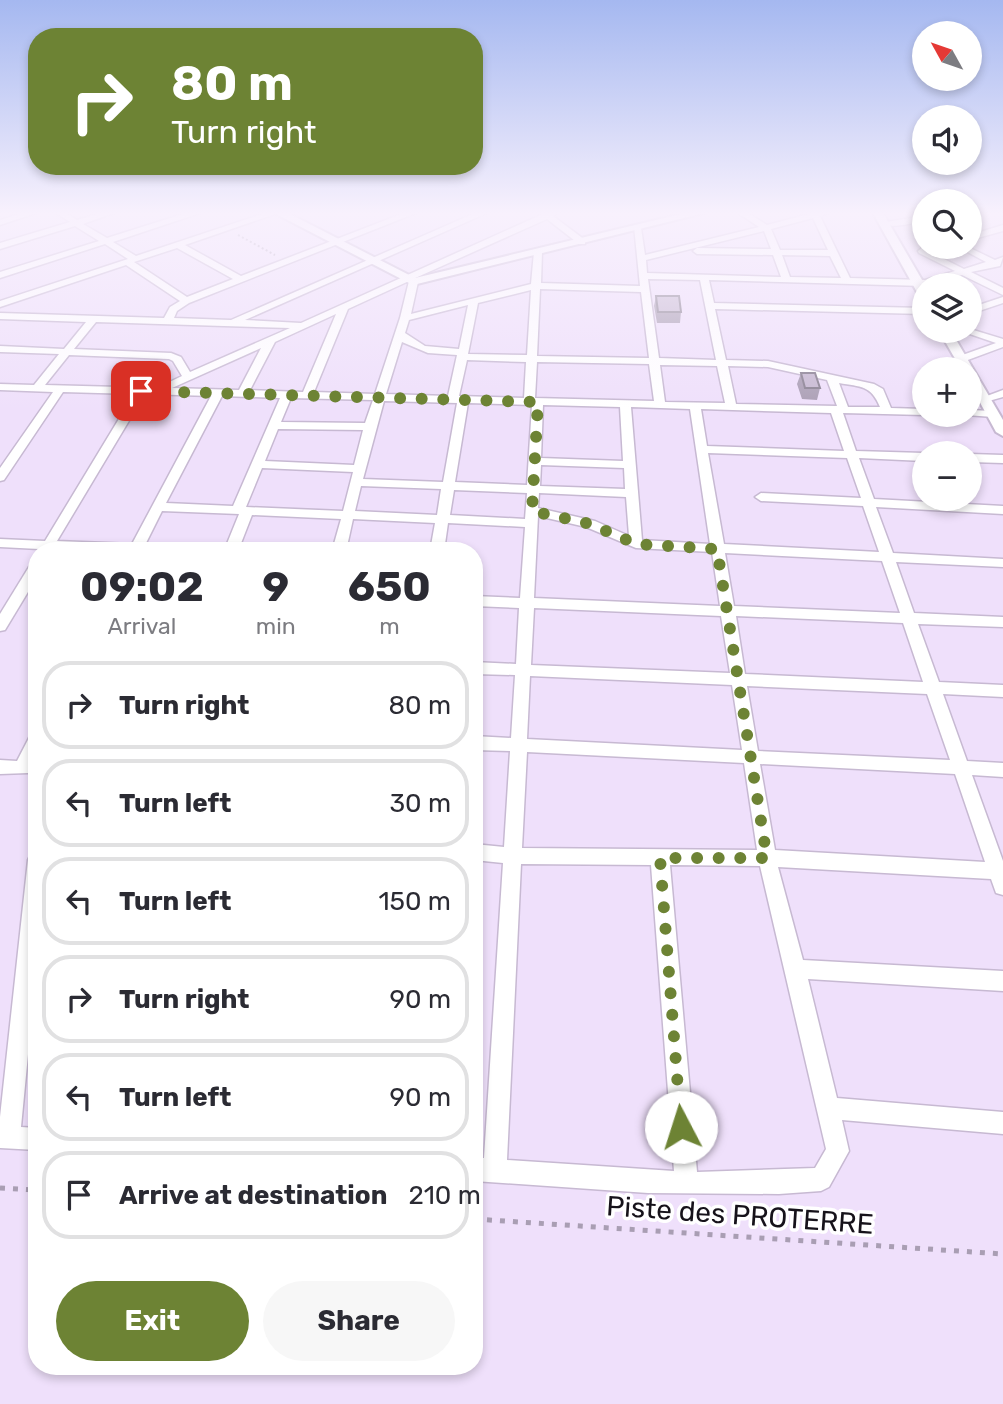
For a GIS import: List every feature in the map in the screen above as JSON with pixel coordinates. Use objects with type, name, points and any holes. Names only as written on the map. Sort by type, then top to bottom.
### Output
[{"type":"street","points":[[3,300],[72,279]]},
{"type":"street","points":[[156,279],[186,301]]},
{"type":"street","points":[[168,320],[173,309],[186,301],[239,279]]},
{"type":"street","points":[[230,323],[333,279]]},
{"type":"street","points":[[408,279],[418,279]]},
{"type":"street","points":[[157,391],[414,279]]},
{"type":"street","points":[[536,279],[531,359],[535,461],[519,746],[484,1170],[686,1181],[790,1182],[821,1179],[838,1151],[830,1108],[767,858],[695,406]]},
{"type":"street","points":[[643,279],[660,405]]},
{"type":"street","points":[[704,279],[731,407]]},
{"type":"street","points":[[802,279],[912,283]]},
{"type":"street","points":[[977,279],[1003,292]]},
{"type":"street","points":[[341,542],[369,427],[405,318],[411,280]]},
{"type":"street","points":[[405,318],[536,286],[645,289]]},
{"type":"street","points":[[3,300],[31,317]]},
{"type":"street","points":[[439,542],[449,485],[462,354],[474,300]]},
{"type":"street","points":[[982,307],[1003,300]]},
{"type":"street","points":[[710,306],[912,311]]},
{"type":"street","points":[[307,396],[344,307]]},
{"type":"street","points":[[0,316],[304,325]]},
{"type":"street","points":[[37,388],[93,319]]},
{"type":"street","points":[[400,334],[410,344],[424,351],[462,354],[531,359],[768,363],[870,386],[879,391],[887,411]]},
{"type":"street","points":[[982,336],[1003,343]]},
{"type":"street","points":[[243,394],[270,341]]},
{"type":"street","points":[[981,357],[1003,343]]},
{"type":"street","points":[[0,349],[171,356],[177,359],[188,378]]},
{"type":"street","points":[[483,853],[512,856],[767,858],[1001,876],[852,454],[831,376]]},
{"type":"street","points":[[0,387],[912,412]]},
{"type":"street","points":[[0,477],[60,389]]},
{"type":"street","points":[[51,542],[141,391]]},
{"type":"street","points":[[140,542],[218,393]]},
{"type":"street","points":[[985,399],[1003,393]]},
{"type":"street","points":[[982,394],[1003,432]]},
{"type":"street","points":[[233,542],[258,464],[287,395]]},
{"type":"street","points":[[625,404],[636,544]]},
{"type":"street","points":[[982,414],[993,414]]},
{"type":"street","points":[[274,425],[369,427]]},
{"type":"street","points":[[702,449],[912,456]]},
{"type":"street","points":[[0,456],[14,457]]},
{"type":"street","points":[[982,458],[1003,459]]},
{"type":"street","points":[[535,461],[628,465]]},
{"type":"street","points":[[258,464],[449,485],[630,493]]},
{"type":"street","points":[[761,497],[1003,510]]},
{"type":"street","points":[[158,507],[443,519],[532,517],[590,524],[636,544],[1003,563]]},
{"type":"street","points":[[0,543],[28,546]]},
{"type":"street","points":[[0,626],[28,580]]},
{"type":"street","points":[[483,601],[1003,622]]},
{"type":"street","points":[[483,668],[1003,691]]},
{"type":"street","points":[[483,744],[1003,770]]},
{"type":"street","points":[[0,767],[22,768],[28,757]]},
{"type":"street","points":[[660,858],[686,1181]]},
{"type":"street","points":[[28,938],[5,1137],[28,1138]]},
{"type":"street","points":[[796,969],[1003,981]]},
{"type":"street","points":[[830,1108],[1003,1123]]},
{"type":"path","points":[[0,1188],[28,1190]]},
{"type":"path","name":"Piste des PROTERRE","points":[[483,1220],[1003,1254]]},
{"type":"building","points":[[656,296],[679,296],[681,312],[658,312]]},
{"type":"building","points":[[801,373],[815,373],[820,388],[805,388]]},
{"type":"route","points":[[141,391],[538,402],[532,511],[590,524],[636,544],[717,549],[767,858],[660,858],[681,1127]]}]
